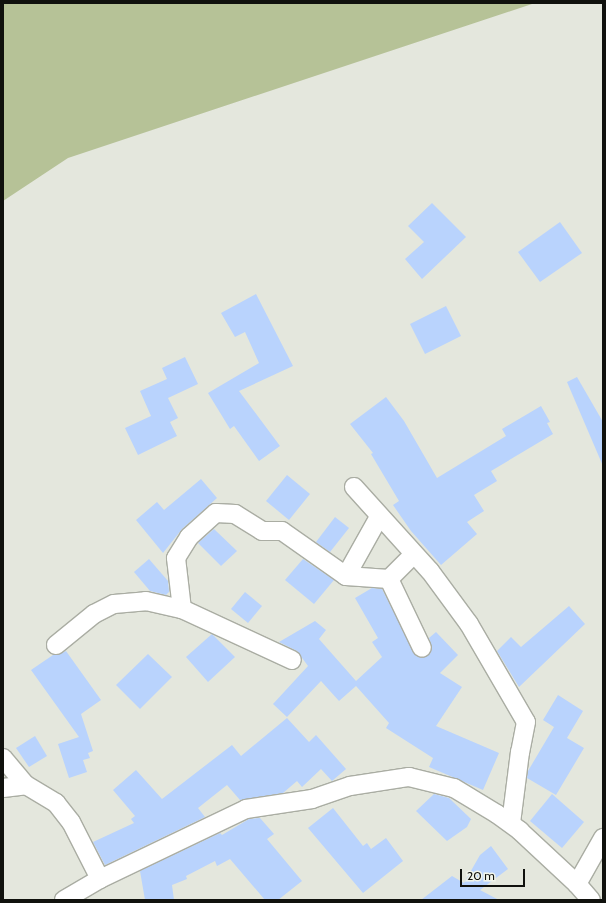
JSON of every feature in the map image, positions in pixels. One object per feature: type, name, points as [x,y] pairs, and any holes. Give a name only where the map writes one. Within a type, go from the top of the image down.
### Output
[{"type":"street","points":[[354,487],[379,517],[430,571],[469,624],[526,722],[520,752],[510,823]]},
{"type":"street","points":[[182,609],[176,558],[189,537],[216,513],[235,514],[262,531],[282,531],[346,576],[388,579],[414,554]]},
{"type":"street","points":[[346,576],[379,517]]},
{"type":"street","points":[[388,579],[422,648]]},
{"type":"street","points":[[56,645],[94,614],[114,604],[146,601],[182,609],[292,660]]},
{"type":"street","points":[[3,758],[26,785],[56,803],[71,822],[100,879]]},
{"type":"street","points":[[64,900],[100,879],[246,809],[312,799],[350,786],[409,777],[454,788],[510,823],[578,884],[591,900]]},
{"type":"street","points":[[3,788],[26,785]]},
{"type":"street","points":[[578,884],[603,838]]},
{"type":"green space","points":[[3,3],[535,3],[68,158],[3,201]]},
{"type":"building","points":[[432,203],[466,237],[422,279],[405,259],[424,242],[408,226]]},
{"type":"building","points":[[560,222],[582,253],[540,282],[518,252]]},
{"type":"building","points":[[256,294],[293,366],[239,391],[280,446],[259,461],[234,426],[230,429],[208,393],[259,363],[245,332],[235,337],[221,313]]},
{"type":"building","points":[[446,306],[461,336],[425,354],[410,324]]},
{"type":"building","points":[[185,357],[198,384],[168,398],[178,418],[170,422],[177,436],[138,455],[125,428],[151,416],[140,391],[167,379],[162,368]]},
{"type":"building","points":[[577,377],[603,422],[603,466],[567,382]]},
{"type":"building","points":[[386,397],[404,421],[437,478],[506,436],[502,429],[541,406],[550,422],[547,423],[553,434],[491,471],[497,481],[474,495],[484,511],[467,522],[477,534],[441,565],[411,531],[393,505],[399,501],[371,454],[373,453],[350,424]]},
{"type":"building","points":[[287,475],[310,494],[289,520],[266,501]]},
{"type":"building","points":[[201,479],[217,498],[182,529],[163,553],[136,520],[157,502],[164,510]]},
{"type":"building","points":[[335,517],[349,528],[330,552],[316,542]]},
{"type":"building","points":[[214,529],[237,551],[221,566],[198,543]]},
{"type":"building","points":[[149,559],[168,581],[169,592],[166,595],[150,591],[134,572]]},
{"type":"building","points":[[303,559],[334,580],[314,604],[285,580]]},
{"type":"building","points":[[372,588],[382,589],[416,656],[422,658],[430,654],[432,648],[429,638],[436,632],[458,655],[440,673],[462,687],[436,726],[499,753],[483,790],[429,767],[433,758],[386,728],[389,723],[356,686],[339,701],[321,681],[287,717],[273,704],[308,666],[297,651],[279,642],[315,621],[326,630],[319,639],[356,681],[382,657],[372,642],[378,638],[355,598]]},
{"type":"building","points":[[245,592],[262,606],[248,623],[231,609]]},
{"type":"building","points":[[569,606],[585,624],[519,687],[497,651],[511,637],[521,647]]},
{"type":"building","points":[[212,634],[235,657],[208,682],[186,657]]},
{"type":"building","points":[[66,651],[101,700],[81,714],[93,751],[88,753],[90,758],[83,760],[87,772],[69,778],[58,744],[79,737],[31,670],[53,655],[58,655]]},
{"type":"building","points":[[148,654],[172,677],[140,709],[116,685]]},
{"type":"building","points":[[558,695],[583,711],[567,738],[584,748],[556,795],[527,778],[528,771],[554,727],[543,720]]},
{"type":"building","points":[[287,718],[309,742],[316,735],[346,769],[332,781],[321,769],[302,787],[297,781],[283,793],[240,800],[227,785],[198,808],[205,817],[105,865],[93,842],[134,823],[131,819],[135,816],[113,790],[136,770],[162,799],[232,745],[241,756]]},
{"type":"building","points":[[35,736],[47,756],[29,767],[16,748]]},
{"type":"building","points":[[434,794],[449,798],[471,819],[467,827],[447,841],[416,811]]},
{"type":"building","points":[[552,794],[584,822],[562,848],[530,821]]},
{"type":"building","points":[[333,808],[363,846],[367,843],[371,849],[386,838],[403,861],[363,893],[308,828]]},
{"type":"building","points":[[260,818],[274,834],[267,839],[302,881],[278,900],[265,900],[230,859],[217,866],[215,861],[186,876],[187,879],[172,885],[174,900],[145,900],[140,871],[220,833],[222,835],[249,819]]},
{"type":"building","points":[[491,846],[508,869],[480,890],[499,900],[421,900],[452,876],[464,883],[480,855]]}]
